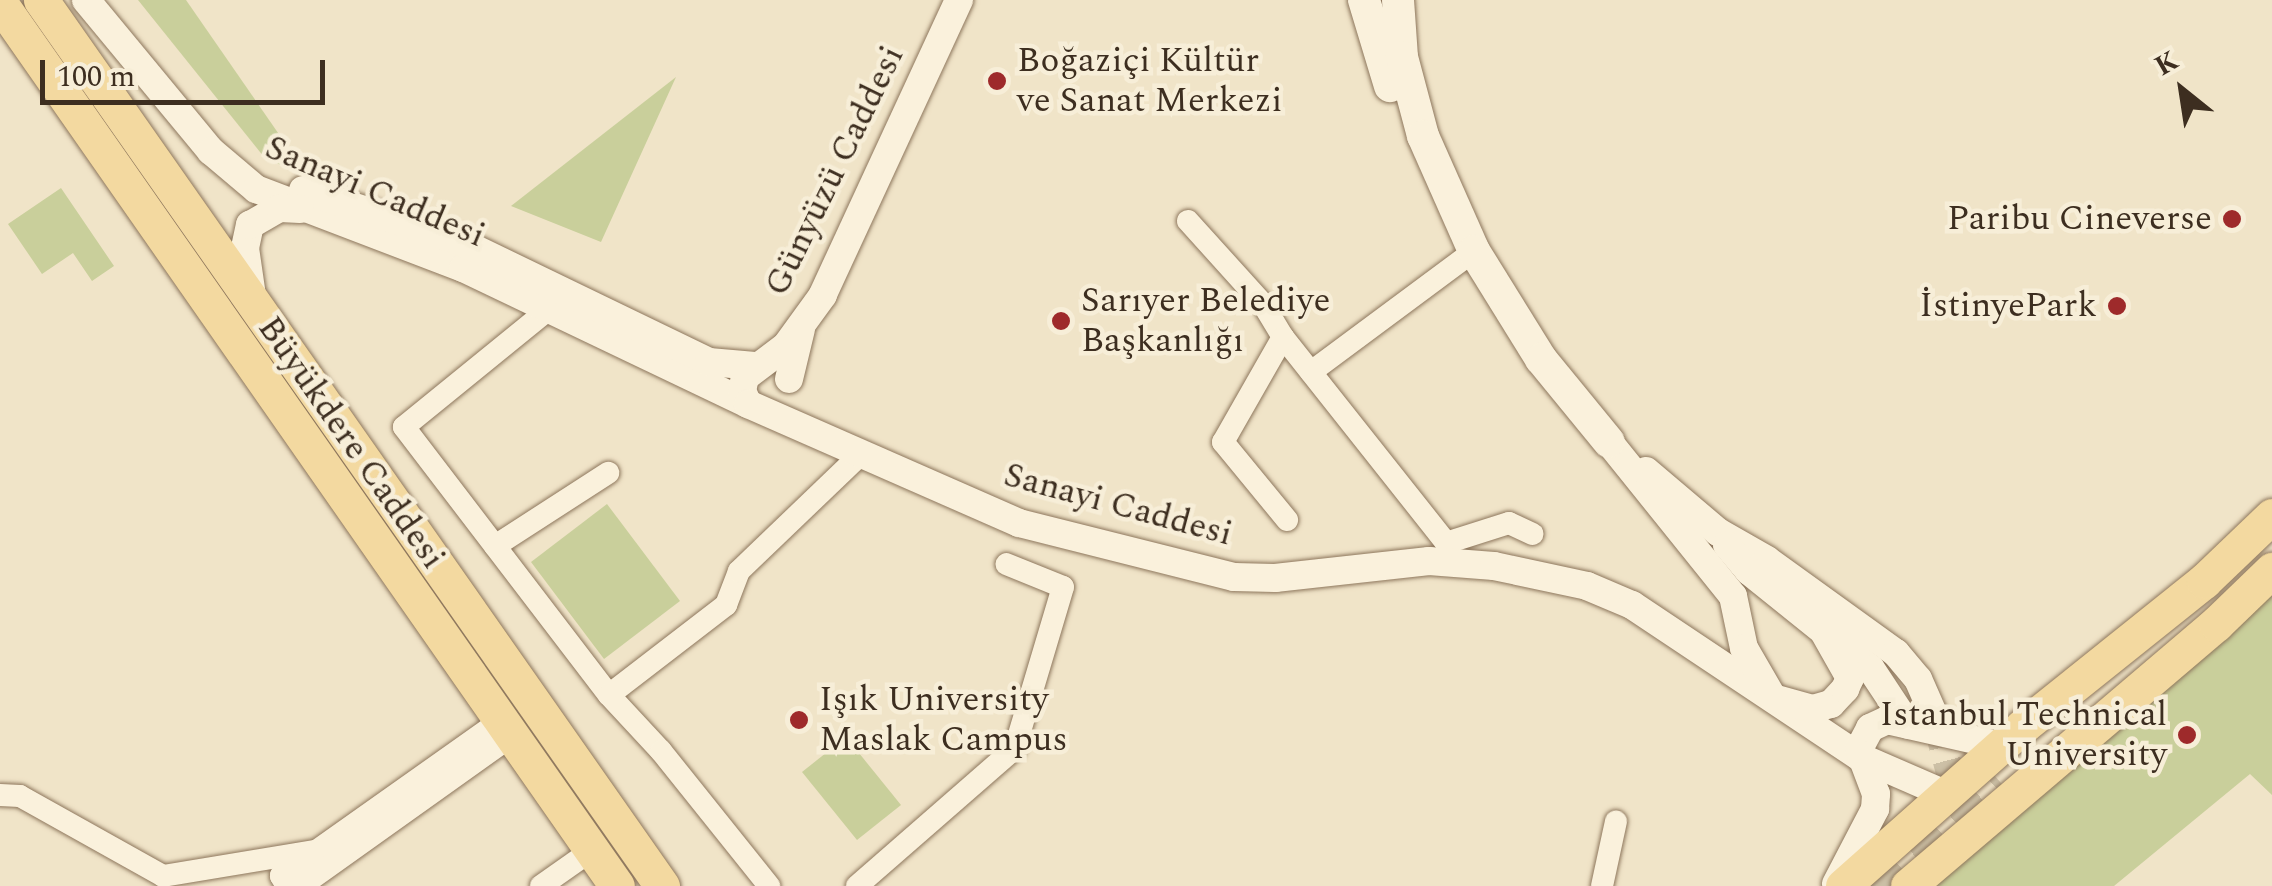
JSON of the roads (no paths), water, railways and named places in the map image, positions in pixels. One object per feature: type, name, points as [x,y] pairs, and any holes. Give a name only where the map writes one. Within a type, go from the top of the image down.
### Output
[{"type":"main road","name":"Büyükdere Caddesi","points":[[41,0],[662,886]]},
{"type":"main road","points":[[1375,1],[1380,19],[1402,57],[1423,136],[1474,251],[1541,359],[1609,442]]},
{"type":"main road","points":[[1375,1],[1424,182],[1451,231],[1474,251]]},
{"type":"main road","name":"Büyükdere Caddesi","points":[[0,4],[617,886]]},
{"type":"main road","points":[[1908,886],[2002,774],[2272,516]]},
{"type":"main road","points":[[1945,794],[2002,774],[2219,599],[2272,550]]},
{"type":"main road","points":[[1842,886],[1945,794],[2002,774],[2216,624],[2272,570]]},
{"type":"main road","points":[[1858,886],[1894,840]]},
{"type":"street","name":"Sanayi Caddesi","points":[[86,0],[226,166],[256,189],[463,268],[760,408],[1019,523],[1234,577],[1275,578],[1429,561],[1540,573],[1632,605],[1860,757],[1945,794]]},
{"type":"street","name":"Sanayi Caddesi","points":[[109,0],[223,138],[267,175],[459,241],[709,362],[759,365]]},
{"type":"street","name":"Günyüzü Caddesi","points":[[802,326],[810,294],[948,0]]},
{"type":"street","name":"Günyüzü Caddesi","points":[[802,326],[823,295],[959,0]]},
{"type":"street","points":[[253,302],[245,269],[250,225],[280,208],[307,209]]},
{"type":"street","points":[[1188,221],[1263,304],[1283,338],[1446,543],[1488,526],[1510,523],[1533,534]]},
{"type":"street","points":[[1311,372],[1474,251]]},
{"type":"street","points":[[549,309],[404,428],[609,695],[661,751],[770,886]]},
{"type":"street","points":[[802,326],[785,403],[760,408],[742,383],[802,326]]},
{"type":"street","points":[[1283,338],[1223,442],[1286,520]]},
{"type":"street","points":[[759,365],[778,367],[788,379]]},
{"type":"street","points":[[1609,442],[1718,532],[1767,560],[1896,653],[1918,680],[1936,720]]},
{"type":"street","points":[[1609,442],[1733,596],[1744,648],[1773,698],[1814,709],[1831,704],[1846,689],[1850,678],[1825,634]]},
{"type":"street","points":[[609,695],[726,605],[739,571],[862,453]]},
{"type":"street","points":[[495,546],[608,473]]},
{"type":"street","points":[[1718,532],[1749,571],[1884,683],[1908,726]]},
{"type":"street","points":[[857,886],[1014,748],[1063,587],[1006,564]]},
{"type":"street","points":[[1834,886],[1876,809],[1876,794],[1860,757],[1862,738],[1870,728],[1887,720],[1908,726],[2002,774]]},
{"type":"street","points":[[506,728],[285,886],[281,876],[314,851],[506,728]]},
{"type":"street","points":[[0,795],[20,796],[163,876],[314,851]]},
{"type":"street","points":[[1602,886],[1616,820]]},
{"type":"street","points":[[541,886],[592,850]]},
{"type":"tunnel","points":[[1936,720],[1955,792],[1951,816]]},
{"type":"tunnel","points":[[1871,886],[1996,777]]},
{"type":"place","name":"Boğaziçi Kültür ve Sanat Merkezi","points":[[997,81]]},
{"type":"place","name":"Paribu Cineverse","points":[[2232,219]]},
{"type":"place","name":"İstinyePark","points":[[2117,306]]},
{"type":"place","name":"Sarıyer Belediye Başkanlığı","points":[[1061,321]]},
{"type":"place","name":"Işık University Maslak Campus","points":[[799,720]]},
{"type":"place","name":"Istanbul Technical University","points":[[2187,735]]}]
